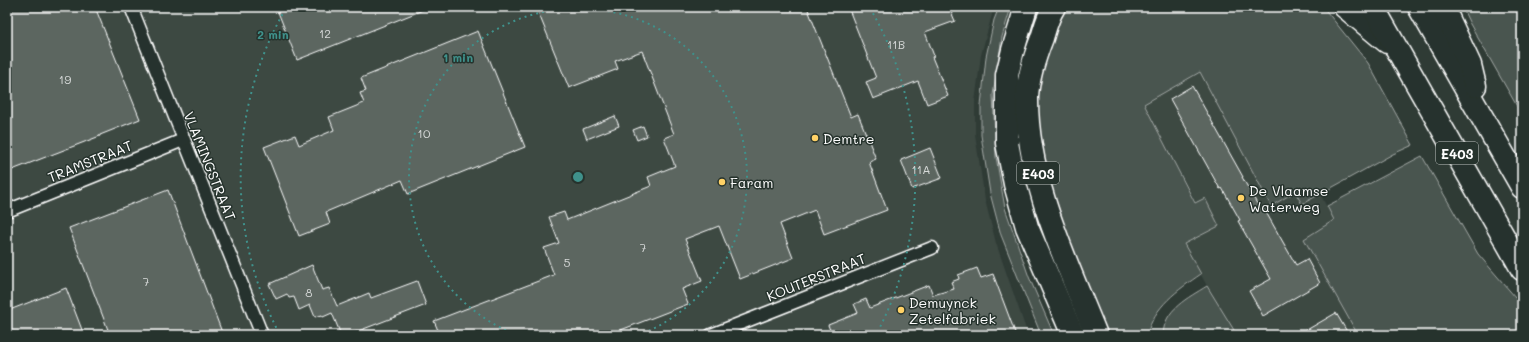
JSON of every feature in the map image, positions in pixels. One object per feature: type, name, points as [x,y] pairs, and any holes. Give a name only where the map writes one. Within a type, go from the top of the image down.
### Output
[{"type":"highway","name":"E403","points":[[1026,7],[1007,75],[1007,143],[1015,184],[1027,227],[1073,335]]},
{"type":"highway","name":"E403","points":[[1054,7],[1034,59],[1027,95],[1029,131],[1042,194],[1064,256],[1096,335]]},
{"type":"highway","name":"E403","points":[[1345,7],[1399,52]]},
{"type":"highway","name":"E403","points":[[1373,7],[1522,268]]},
{"type":"highway","name":"E403","points":[[1419,7],[1522,187]]},
{"type":"highway","name":"E403","points":[[1443,7],[1470,65],[1481,114]]},
{"type":"street","name":"VLAMINGSTRAAT","points":[[131,7],[262,335]]},
{"type":"street","name":"TRAMSTRAAT","points":[[7,211],[183,140]]},
{"type":"street","name":"KOUTERSTRAAT","points":[[711,335],[932,248]]},
{"type":"shaded area","points":[[7,7],[994,7],[981,55],[975,103],[975,134],[985,200],[996,243],[1028,335],[7,335]]},
{"type":"shaded area","points":[[999,7],[1011,7],[1002,37],[993,95],[996,157],[1005,208],[1029,277],[1054,335],[1041,335],[1001,235],[990,193],[981,135],[981,106],[986,57],[994,20]]},
{"type":"shaded area","points":[[1067,7],[1323,7],[1368,63],[1413,145],[1393,154],[1302,204],[1295,192],[1271,206],[1200,72],[1144,104],[1195,203],[1205,198],[1219,226],[1184,244],[1201,274],[1184,286],[1161,307],[1150,325],[1147,335],[1107,335],[1053,203],[1038,144],[1036,105],[1044,53],[1060,16]]},
{"type":"shaded area","points":[[1462,7],[1522,7],[1522,115],[1470,24]]},
{"type":"shaded area","points":[[1200,72],[1271,206],[1296,192],[1303,204],[1320,194],[1334,220],[1304,239],[1358,335],[1237,335],[1207,286],[1184,244],[1219,225],[1196,203],[1144,104]]},
{"type":"shaded area","points":[[1422,156],[1478,254],[1522,305],[1522,335],[1358,335],[1304,239],[1334,220],[1327,206]]},
{"type":"shaded area","points":[[1207,286],[1237,335],[1163,335],[1164,326],[1172,311],[1185,300]]},
{"type":"building","points":[[7,7],[95,7],[140,119],[7,172]]},
{"type":"building","points":[[276,7],[428,7],[428,8],[297,60]]},
{"type":"building","points":[[536,7],[807,7],[851,117],[858,114],[876,159],[869,162],[887,210],[824,234],[815,210],[780,224],[793,258],[740,279],[719,226],[685,239],[702,281],[682,289],[688,304],[608,335],[440,335],[434,321],[554,275],[544,248],[559,243],[549,217],[564,212],[567,220],[651,186],[648,177],[675,166],[664,138],[674,134],[642,51],[615,61],[618,69],[569,88]]},
{"type":"building","points":[[848,7],[949,7],[955,21],[925,32],[934,56],[932,57],[948,96],[927,104],[918,81],[873,99],[866,82],[876,78]]},
{"type":"building","points":[[478,31],[525,147],[408,194],[402,180],[326,212],[330,224],[299,236],[264,147],[295,135],[299,145],[334,130],[329,117],[364,103],[360,93],[366,91],[361,78]]},
{"type":"building","name":"De Vlaamse Waterweg","points":[[1192,86],[1260,209],[1263,207],[1296,265],[1307,259],[1320,283],[1263,316],[1249,291],[1271,279],[1238,221],[1240,220],[1222,188],[1220,189],[1170,99]]},
{"type":"building","points":[[615,116],[619,126],[587,139],[583,129]]},
{"type":"building","points":[[643,126],[647,136],[637,140],[633,130]]},
{"type":"building","points":[[930,148],[942,178],[912,189],[901,160]]},
{"type":"building","points":[[168,190],[223,335],[110,335],[69,228]]},
{"type":"building","points":[[312,265],[322,290],[329,288],[337,306],[369,293],[371,298],[417,281],[426,305],[348,335],[341,335],[332,313],[323,317],[322,315],[315,317],[310,305],[299,310],[294,297],[289,298],[287,294],[276,299],[269,284]]},
{"type":"building","points":[[977,268],[981,278],[993,274],[1016,335],[832,335],[828,325],[858,313],[854,304],[866,299],[870,308],[929,285],[933,295],[954,289],[951,282],[959,279],[958,275]]},
{"type":"building","points":[[66,288],[84,335],[7,335],[7,311]]},
{"type":"building","points":[[1336,313],[1349,335],[1298,335]]},
{"type":"place","name":"Demtre","points":[[815,138]]},
{"type":"place","name":"Faram","points":[[722,182]]},
{"type":"place","name":"De Vlaamse Waterweg","points":[[1241,198]]},
{"type":"place","name":"Demuynck Zetelfabriek","points":[[901,310]]}]
